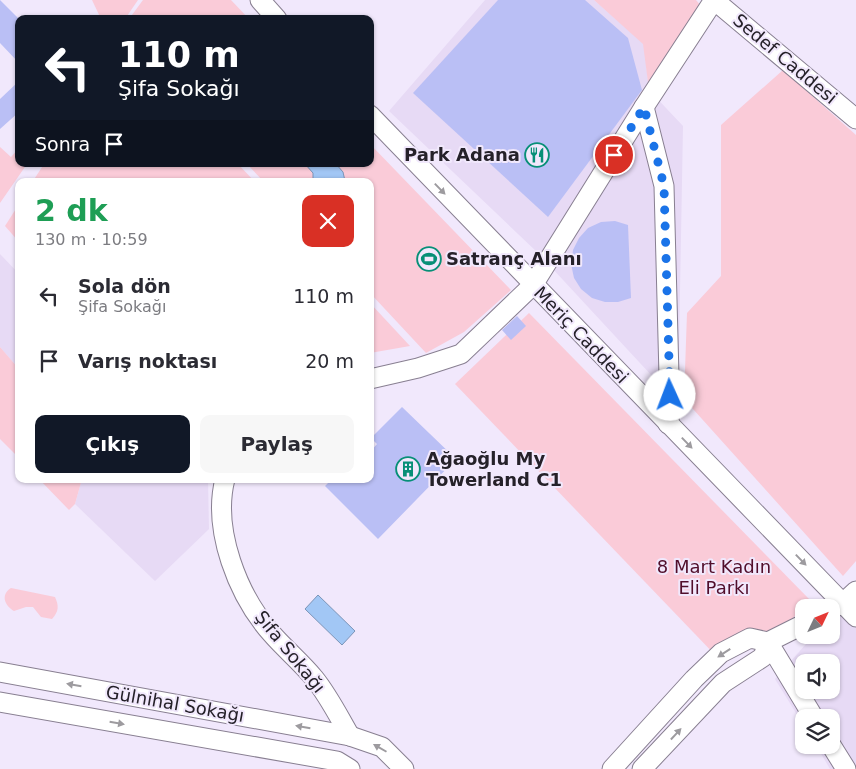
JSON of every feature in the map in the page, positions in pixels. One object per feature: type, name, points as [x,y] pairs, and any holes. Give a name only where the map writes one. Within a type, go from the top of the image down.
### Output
[{"type":"street","points":[[260,0],[273,15]]},
{"type":"street","points":[[374,378],[418,368],[461,354],[533,285],[644,107],[714,0]]},
{"type":"street","name":"Sedef Caddesi","points":[[714,0],[856,119]]},
{"type":"street","points":[[644,107],[664,186],[670,414],[668,424]]},
{"type":"street","name":"Meriç Caddesi","points":[[374,120],[668,424],[843,601],[856,617]]},
{"type":"street","name":"Şifa Sokağı","points":[[224,483],[221,499],[225,541],[240,588],[270,633],[315,678],[350,736]]},
{"type":"street","points":[[612,769],[694,679],[721,653],[750,638],[768,642],[795,628]]},
{"type":"street","points":[[768,642],[809,709]]},
{"type":"street","points":[[642,769],[723,683],[763,657],[768,642]]},
{"type":"street","name":"Gülnihal Sokağı","points":[[0,672],[350,736],[382,747],[404,769]]},
{"type":"street","name":"Gülnihal Sokağı","points":[[0,702],[344,765],[350,736]]},
{"type":"street","points":[[837,754],[846,769]]},
{"type":"shaded area","points":[[485,0],[594,0],[644,44],[649,90],[683,126],[678,404],[538,253],[389,111]]},
{"type":"shaded area","points":[[0,254],[15,270],[15,364],[0,347]]},
{"type":"shaded area","points":[[81,483],[208,483],[209,529],[155,581],[75,504]]},
{"type":"shaded area","points":[[843,603],[856,617],[856,769],[830,769],[821,754],[840,754],[840,709],[795,709],[795,711],[775,679],[795,656],[795,699],[840,699],[840,654],[797,654],[806,644],[840,644],[840,606]]},
{"type":"green space","points":[[92,0],[138,0],[128,15],[99,15]]},
{"type":"green space","points":[[143,0],[231,0],[245,15],[132,15]]},
{"type":"green space","points":[[594,0],[696,0],[701,6],[649,90],[643,44]]},
{"type":"green space","points":[[783,70],[856,135],[856,561],[843,576],[684,399],[687,313],[721,276],[721,125]]},
{"type":"green space","points":[[0,147],[11,157],[15,152],[15,167],[25,167],[17,178],[15,178],[15,181],[0,203]]},
{"type":"green space","points":[[374,148],[511,290],[464,332],[426,353],[374,297],[374,178],[260,178],[250,167],[374,167]]},
{"type":"green space","points":[[42,167],[241,167],[251,178],[35,178]]},
{"type":"green space","points":[[15,210],[15,237],[5,226]]},
{"type":"green space","points":[[374,307],[410,346],[374,352]]},
{"type":"green space","name":"8 Mart Kadın Eli Parkı","points":[[529,313],[809,599],[795,599],[795,616],[783,627],[718,658],[455,384]]},
{"type":"green space","points":[[0,347],[15,364],[15,454],[0,439]]},
{"type":"green space","points":[[43,483],[81,483],[75,504],[69,510]]},
{"type":"green space","points":[[11,588],[55,597],[58,606],[56,613],[52,619],[41,617],[33,607],[14,611],[5,600],[6,594]]},
{"type":"water","points":[[308,167],[339,167],[343,172],[344,178],[313,178],[313,173]]},
{"type":"water","points":[[318,595],[355,631],[342,645],[305,609]]},
{"type":"building","points":[[0,0],[15,15],[15,59],[0,43]]},
{"type":"building","name":"Park Adana","points":[[498,0],[585,0],[628,38],[642,90],[548,217],[413,93]]},
{"type":"building","points":[[15,85],[15,116],[0,129],[0,99]]},
{"type":"building","points":[[615,221],[628,225],[631,298],[618,302],[605,302],[592,298],[581,289],[574,278],[571,264],[573,250],[579,238],[588,228],[601,222]]},
{"type":"building","points":[[517,316],[526,326],[511,340],[502,330]]},
{"type":"building","name":"Ağaoğlu My Towerland C1","points":[[402,407],[456,459],[378,539],[325,486],[328,483],[374,483],[374,447],[377,444],[374,441],[374,435]]},
{"type":"place","name":"Park Adana","points":[[537,155]]},
{"type":"place","name":"Satranç Alanı","points":[[429,259]]},
{"type":"place","name":"Ağaoğlu My Towerland C1","points":[[408,469]]},
{"type":"route","points":[[614,155],[644,107],[664,186],[670,395]]}]
